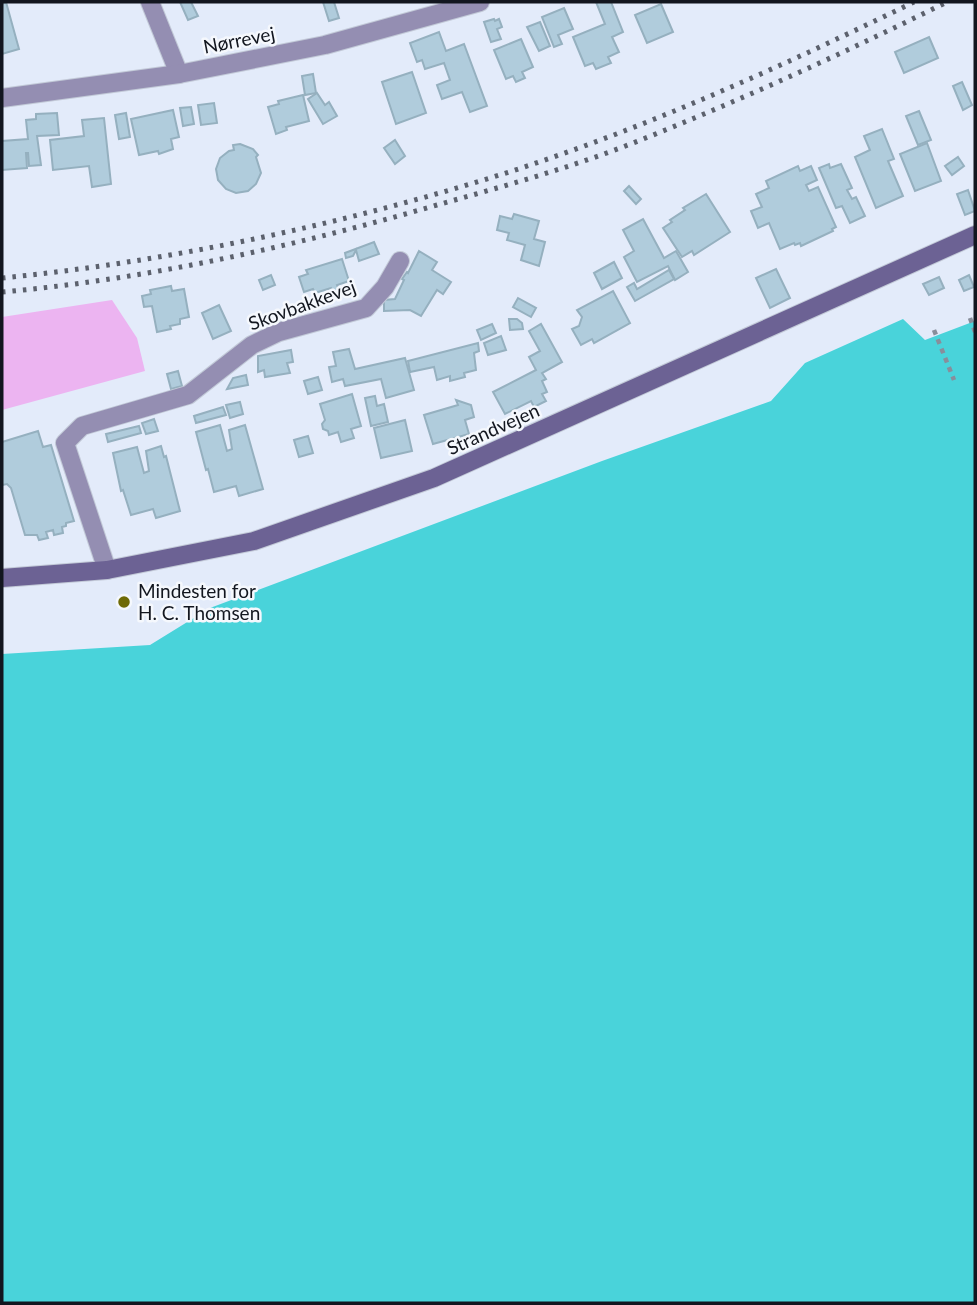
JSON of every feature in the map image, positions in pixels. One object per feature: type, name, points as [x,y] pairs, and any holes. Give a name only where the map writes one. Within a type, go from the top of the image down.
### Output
[{"type":"main road","name":"Strandvejen","points":[[2,578],[107,570],[254,541],[434,478],[975,235]]},
{"type":"street","points":[[149,2],[179,74]]},
{"type":"street","name":"Nørrevej","points":[[2,98],[179,74],[325,45],[480,2]]},
{"type":"street","name":"Skovbakkevej","points":[[107,570],[65,443],[82,426],[188,395],[252,345],[279,332],[366,308],[385,287],[400,261]]},
{"type":"path","points":[[970,318],[975,332]]},
{"type":"path","points":[[934,330],[954,380]]},
{"type":"shaded area","points":[[112,300],[137,338],[145,371],[2,410],[2,317]]},
{"type":"water","points":[[903,319],[925,340],[975,321],[975,1303],[2,1303],[2,654],[150,645],[210,608],[602,461],[771,401],[805,363]]},
{"type":"building","points":[[6,2],[19,49],[2,54],[2,4]]},
{"type":"building","points":[[180,2],[191,2],[198,16],[188,20]]},
{"type":"building","points":[[323,2],[334,2],[339,18],[329,21]]},
{"type":"building","points":[[596,2],[611,2],[623,32],[612,37],[619,52],[608,57],[611,63],[596,69],[593,63],[585,66],[573,37],[605,24]]},
{"type":"building","points":[[661,4],[673,32],[647,43],[635,15]]},
{"type":"building","points":[[564,8],[573,29],[558,35],[562,44],[554,47],[542,17]]},
{"type":"building","points":[[499,19],[502,27],[497,29],[501,39],[491,42],[484,22]]},
{"type":"building","points":[[540,22],[550,46],[539,51],[527,27]]},
{"type":"building","points":[[439,32],[446,51],[464,44],[487,106],[470,112],[462,92],[442,99],[437,85],[450,80],[444,63],[425,69],[422,60],[417,62],[410,43]]},
{"type":"building","points":[[929,37],[938,58],[904,73],[895,52]]},
{"type":"building","points":[[521,39],[533,67],[522,72],[525,78],[516,82],[513,76],[506,79],[494,50]]},
{"type":"building","points":[[412,72],[426,113],[396,124],[382,82]]},
{"type":"building","points":[[313,74],[316,93],[305,95],[302,76]]},
{"type":"building","points":[[962,82],[972,105],[963,110],[953,86]]},
{"type":"building","points":[[317,93],[325,105],[329,102],[337,116],[323,124],[308,99]]},
{"type":"building","points":[[303,95],[309,121],[286,127],[287,130],[276,134],[268,107],[279,104],[278,101]]},
{"type":"building","points":[[214,103],[217,123],[201,125],[198,105]]},
{"type":"building","points":[[191,107],[194,124],[183,126],[180,108]]},
{"type":"building","points":[[173,110],[179,137],[171,139],[173,149],[159,154],[158,151],[139,155],[131,119]]},
{"type":"building","points":[[919,111],[931,140],[918,145],[906,116]]},
{"type":"building","points":[[57,113],[59,135],[37,136],[41,165],[29,166],[26,153],[27,168],[2,170],[2,141],[28,139],[26,120],[36,119],[36,114]]},
{"type":"building","points":[[126,113],[130,137],[119,139],[115,115]]},
{"type":"building","points":[[104,118],[111,184],[92,187],[89,166],[53,170],[50,140],[84,136],[82,120]]},
{"type":"building","points":[[882,129],[894,159],[888,161],[903,196],[876,208],[855,157],[870,150],[864,136]]},
{"type":"building","points":[[395,140],[405,156],[395,164],[384,148]]},
{"type":"building","points":[[927,143],[941,181],[915,191],[900,154]]},
{"type":"building","points":[[240,144],[253,149],[258,155],[256,157],[261,173],[256,184],[248,191],[236,193],[226,189],[218,180],[216,169],[220,158],[234,150],[233,145]]},
{"type":"building","points":[[958,157],[964,166],[952,175],[945,166]]},
{"type":"building","points":[[829,164],[830,168],[841,164],[852,188],[847,190],[852,199],[856,197],[865,216],[850,223],[842,206],[836,208],[819,168]]},
{"type":"building","points":[[798,166],[800,171],[811,166],[817,180],[806,185],[809,191],[818,187],[836,227],[801,246],[800,243],[794,243],[780,249],[769,223],[758,228],[751,211],[762,207],[756,194],[769,188],[766,181]]},
{"type":"building","points":[[629,186],[641,199],[636,204],[624,191]]},
{"type":"building","points":[[968,190],[975,211],[965,215],[957,194]]},
{"type":"building","points":[[706,194],[730,232],[694,255],[692,251],[682,257],[663,228],[685,210],[683,208]]},
{"type":"building","points":[[514,214],[539,221],[534,239],[545,242],[539,266],[521,260],[525,245],[507,240],[509,233],[497,230],[500,216],[512,219]]},
{"type":"building","points":[[643,219],[664,258],[676,251],[688,272],[675,280],[668,266],[637,282],[624,257],[634,251],[623,230]]},
{"type":"building","points":[[374,242],[379,254],[359,261],[356,250],[353,256],[346,258],[345,253]]},
{"type":"building","points":[[419,251],[437,262],[432,270],[451,282],[443,294],[437,290],[421,316],[410,310],[384,311],[384,300],[395,299],[404,280],[402,279]]},
{"type":"building","points":[[342,259],[349,281],[337,285],[340,292],[333,294],[331,288],[315,293],[313,289],[304,292],[299,277],[308,274],[306,270]]},
{"type":"building","points":[[614,262],[622,278],[602,289],[594,273]]},
{"type":"building","points":[[776,269],[790,298],[770,308],[756,278]]},
{"type":"building","points":[[669,270],[674,279],[635,301],[627,287],[634,283],[637,289]]},
{"type":"building","points":[[271,275],[275,285],[263,290],[259,280]]},
{"type":"building","points":[[969,275],[974,287],[964,291],[959,280]]},
{"type":"building","points":[[939,277],[944,288],[929,295],[923,284]]},
{"type":"building","points":[[171,286],[172,291],[184,289],[189,317],[180,319],[180,324],[170,326],[171,329],[157,332],[152,306],[144,307],[142,296],[151,294],[150,290]]},
{"type":"building","points":[[613,291],[630,323],[594,343],[592,339],[581,345],[572,329],[579,326],[582,317],[577,310]]},
{"type":"building","points":[[518,298],[536,308],[531,317],[513,307]]},
{"type":"building","points":[[219,305],[231,331],[213,339],[202,313]]},
{"type":"building","points":[[509,319],[517,319],[522,323],[523,329],[510,330]]},
{"type":"building","points":[[492,324],[496,333],[481,340],[477,330]]},
{"type":"building","points":[[541,324],[562,362],[542,373],[546,379],[542,381],[547,392],[542,394],[546,401],[534,407],[531,401],[505,414],[493,392],[536,370],[529,357],[540,351],[529,331]]},
{"type":"building","points":[[501,336],[506,350],[488,355],[484,343]]},
{"type":"building","points":[[478,343],[479,351],[474,353],[476,370],[464,373],[465,377],[450,381],[450,376],[437,380],[434,367],[410,372],[408,361]]},
{"type":"building","points":[[349,349],[355,369],[405,358],[414,390],[386,398],[381,379],[345,386],[343,379],[332,382],[329,367],[336,366],[333,352]]},
{"type":"building","points":[[291,350],[293,362],[287,363],[290,373],[265,377],[264,370],[258,372],[258,356]]},
{"type":"building","points":[[178,371],[182,386],[171,389],[167,374]]},
{"type":"building","points":[[246,375],[248,385],[227,389],[233,378]]},
{"type":"building","points":[[318,377],[322,390],[308,394],[304,381]]},
{"type":"building","points":[[352,394],[361,426],[351,429],[354,438],[341,442],[338,432],[329,435],[328,431],[323,429],[325,420],[320,404]]},
{"type":"building","points":[[375,396],[377,406],[384,404],[388,422],[371,426],[365,398]]},
{"type":"building","points":[[456,400],[471,405],[474,417],[465,420],[469,434],[433,444],[424,415],[458,405]]},
{"type":"building","points":[[240,402],[243,414],[230,418],[226,405]]},
{"type":"building","points":[[223,407],[226,415],[196,423],[194,416]]},
{"type":"building","points":[[154,419],[158,431],[146,434],[142,423]]},
{"type":"building","points":[[405,420],[412,451],[381,458],[374,428]]},
{"type":"building","points":[[220,425],[227,451],[232,449],[229,430],[245,425],[263,489],[239,496],[236,486],[214,492],[196,432]]},
{"type":"building","points":[[139,426],[141,433],[108,442],[106,434]]},
{"type":"building","points":[[38,431],[43,447],[51,445],[74,521],[62,527],[63,533],[54,535],[53,530],[46,532],[48,538],[39,540],[37,535],[25,535],[11,488],[7,484],[2,485],[2,442]]},
{"type":"building","points":[[308,436],[313,453],[299,457],[294,440]]},
{"type":"building","points":[[161,446],[180,511],[156,518],[153,509],[131,515],[123,490],[121,491],[113,453],[137,447],[144,473],[149,471],[146,451]]},
{"type":"railway","points":[[2,278],[194,251],[322,224],[447,191],[561,154],[664,115],[765,72],[914,2]]},
{"type":"railway","points":[[2,292],[112,279],[221,259],[384,220],[533,177],[605,154],[709,112],[829,59],[947,2]]},
{"type":"place","name":"Mindesten for H. C. Thomsen","points":[[124,602]]}]
